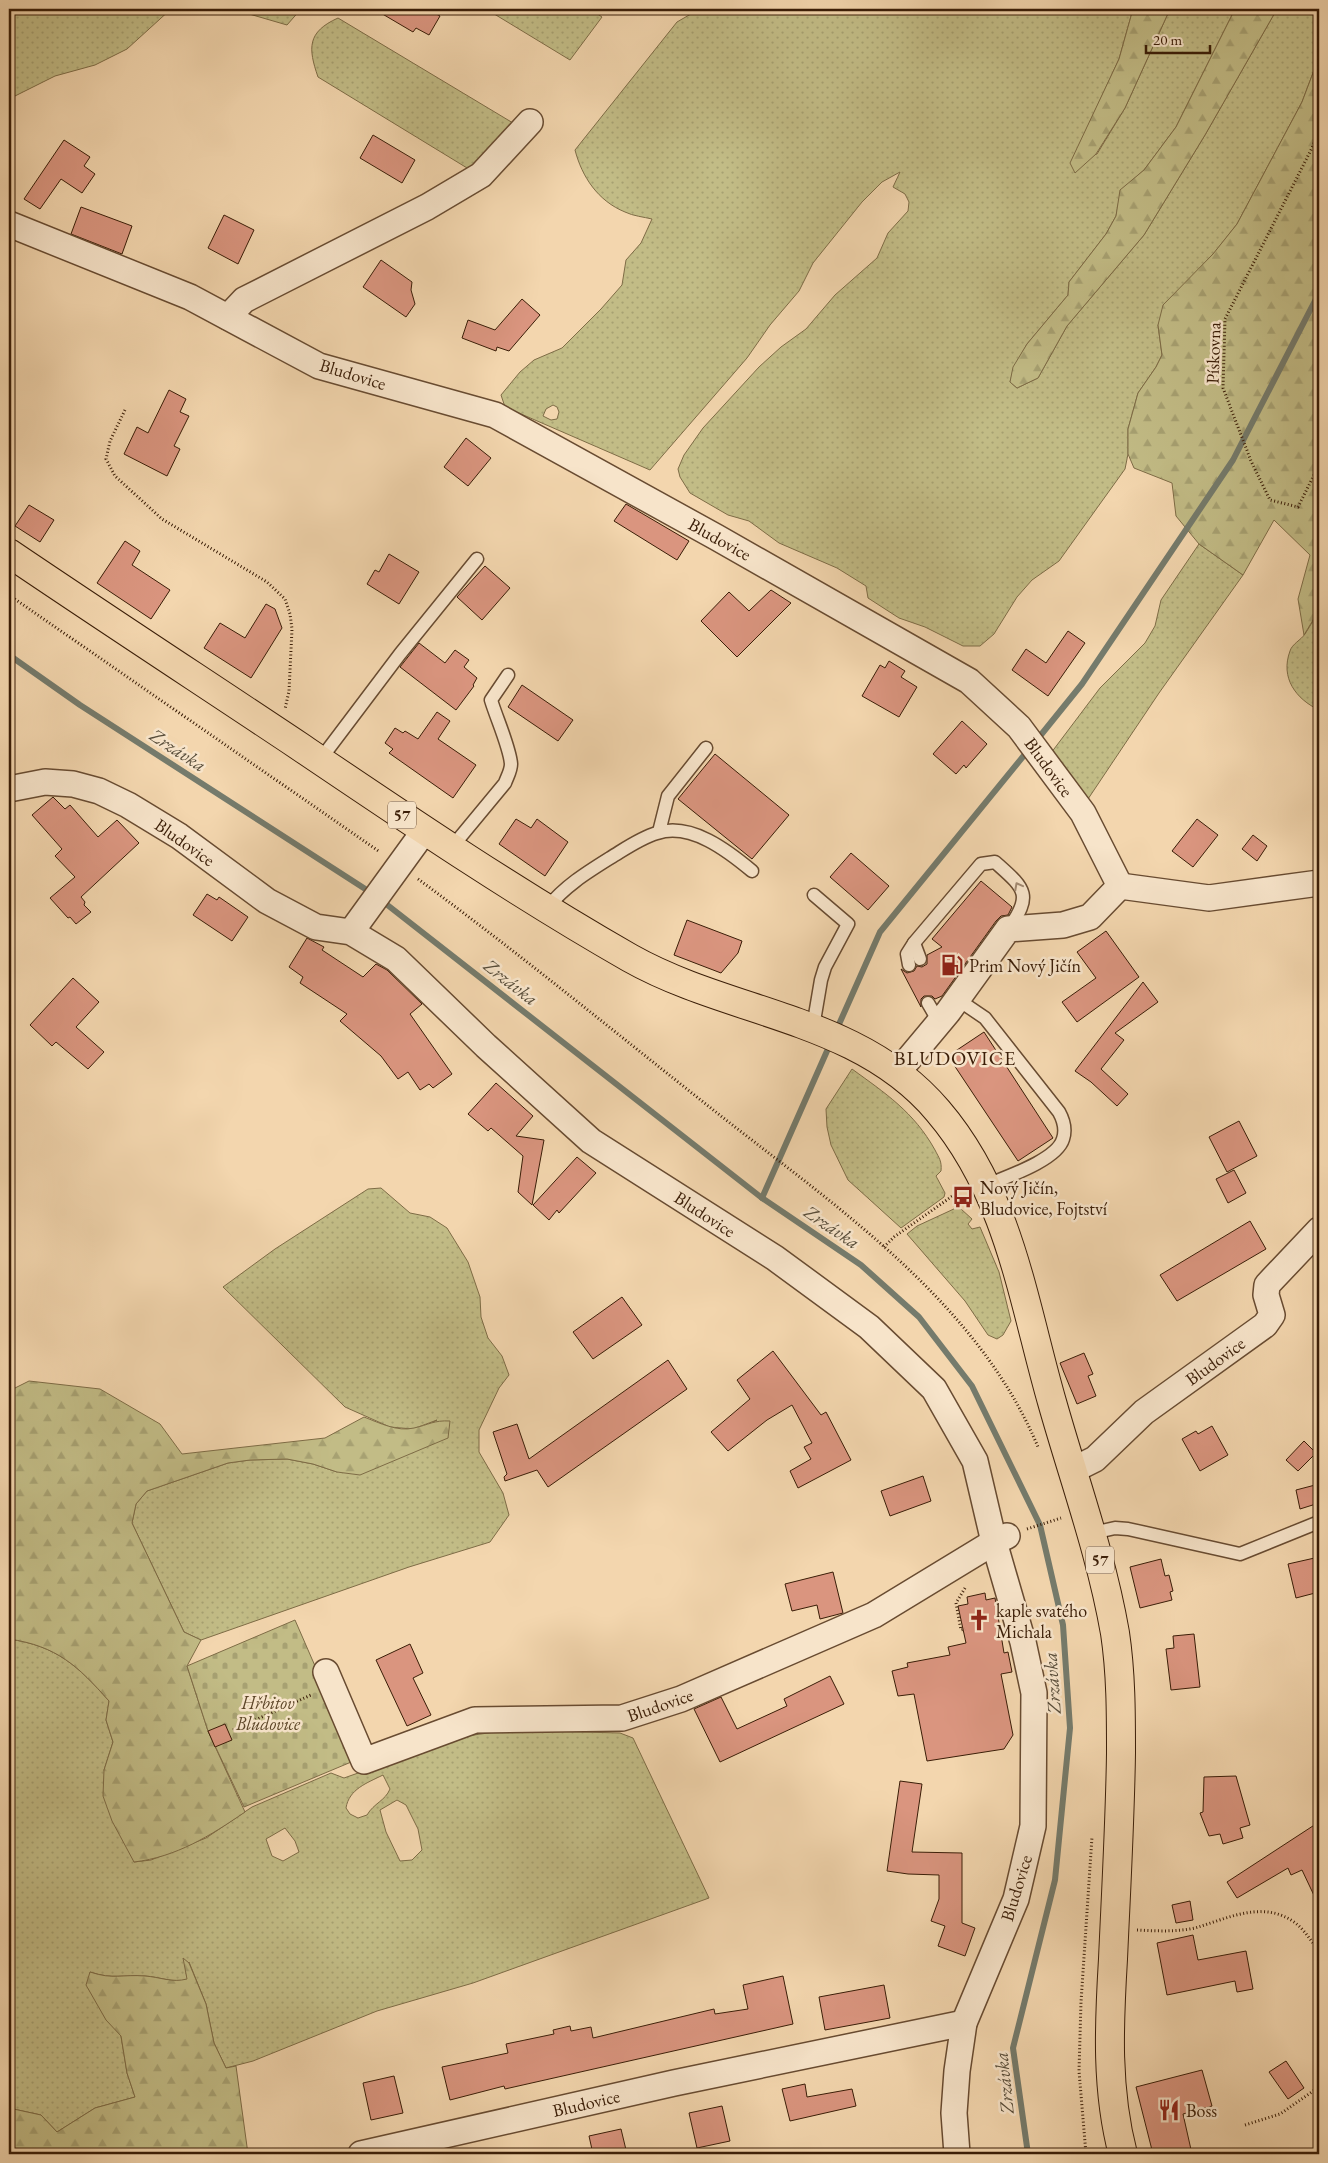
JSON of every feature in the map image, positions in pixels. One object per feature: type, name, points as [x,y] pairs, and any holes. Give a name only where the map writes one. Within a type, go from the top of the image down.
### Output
[{"type":"main road","name":"57","points":[[9,553],[424,830],[547,908],[610,946],[669,978],[728,1000],[816,1028],[868,1052],[897,1073],[930,1101],[950,1125],[986,1185],[998,1212],[1017,1268],[1051,1401],[1093,1534],[1109,1604],[1119,1666],[1120,1784],[1110,2027],[1110,2079],[1116,2128],[1123,2154]]},
{"type":"street","points":[[228,317],[244,300],[427,207],[481,175],[530,122]]},
{"type":"street","name":"Bludovice","points":[[9,224],[190,297],[319,366],[495,415],[716,537],[969,681],[1019,727],[1083,812],[1120,886]]},
{"type":"street","name":"Bludovice","points":[[9,789],[45,782],[73,784],[99,791],[128,804],[179,836],[267,901],[316,927],[355,925],[396,959],[486,1046],[591,1141],[775,1258],[869,1327],[934,1389],[975,1461],[1002,1539],[1034,1693],[1034,1826],[1016,1899],[964,2023],[957,2071],[954,2113],[957,2154]]},
{"type":"street","points":[[355,925],[424,830]]},
{"type":"street","points":[[897,1073],[942,1006],[1008,929],[1063,925],[1090,917],[1120,886],[1208,898],[1319,883]]},
{"type":"street","name":"Bludovice","points":[[1073,1470],[1095,1459],[1144,1412],[1265,1325],[1272,1315],[1266,1294],[1270,1282],[1319,1230]]},
{"type":"street","name":"Bludovice","points":[[329,1679],[364,1761],[475,1720],[622,1718],[681,1699],[874,1615],[1002,1539]]},
{"type":"street","name":"Bludovice","points":[[377,2153],[674,2083],[964,2023]]},
{"type":"lane","points":[[320,760],[400,654],[477,559]]},
{"type":"lane","points":[[452,847],[504,783],[509,772],[511,764],[491,700],[508,675]]},
{"type":"lane","points":[[659,832],[668,796],[706,748]]},
{"type":"lane","points":[[547,908],[568,885],[583,874],[645,837],[659,832],[675,831],[691,834],[715,844],[752,871]]},
{"type":"lane","points":[[914,962],[914,943],[981,864],[995,862],[1019,883],[1024,899],[1020,913],[1008,929]]},
{"type":"lane","points":[[814,895],[848,924],[825,967],[821,980],[816,1028]]},
{"type":"lane","points":[[942,1006],[985,1018],[1060,1112],[1064,1126],[1063,1140],[1056,1150],[1032,1165],[986,1185]]},
{"type":"lane","points":[[1093,1534],[1115,1528],[1128,1529],[1240,1554],[1319,1522]]},
{"type":"path","name":"Pískovna","points":[[1319,130],[1312,148],[1225,319],[1223,388],[1251,462],[1270,500],[1298,507],[1319,465]]},
{"type":"path","points":[[125,410],[110,441],[106,459],[115,476],[162,519],[267,582],[285,599],[292,629],[289,690],[284,711],[273,729]]},
{"type":"path","points":[[9,595],[395,870],[617,1033],[884,1246],[934,1294],[967,1331],[997,1371],[1016,1401],[1040,1452]]},
{"type":"path","points":[[884,1246],[958,1191],[986,1185]]},
{"type":"path","points":[[1002,1539],[1058,1519]]},
{"type":"path","points":[[965,1629],[961,1630],[956,1603],[975,1571],[969,1557]]},
{"type":"path","points":[[233,1730],[329,1679]]},
{"type":"path","points":[[1086,2154],[1079,2071],[1080,2002],[1093,1829]]},
{"type":"path","points":[[1114,1929],[1173,1931],[1194,1928],[1237,1914],[1266,1912],[1280,1914],[1302,1928],[1319,1951]]},
{"type":"path","points":[[1245,2126],[1280,2114],[1319,2087]]},
{"type":"green space","points":[[9,9],[171,9],[127,49],[95,65],[55,76],[9,99]]},
{"type":"green space","points":[[232,9],[301,9],[287,25]]},
{"type":"green space","points":[[486,9],[590,9],[602,17],[570,60]]},
{"type":"green space","points":[[724,9],[1133,9],[1119,59],[1071,163],[1097,154],[1125,108],[1170,9],[1235,9],[1176,127],[1144,170],[1121,190],[1116,216],[1106,234],[1069,282],[1068,295],[1027,344],[1014,367],[1010,382],[1017,388],[1038,378],[1067,326],[1144,235],[1205,135],[1277,9],[1319,9],[1319,57],[1302,102],[1237,224],[1158,325],[1162,355],[1138,393],[1128,429],[1128,454],[1125,469],[1059,561],[1032,580],[1017,597],[994,634],[980,646],[963,646],[925,627],[899,618],[868,598],[866,586],[837,568],[779,543],[749,521],[728,515],[690,493],[680,477],[678,469],[684,455],[703,428],[759,367],[781,347],[806,329],[835,295],[877,258],[888,233],[908,211],[909,202],[905,194],[893,187],[900,172],[882,182],[862,202],[813,263],[799,291],[770,325],[747,358],[650,470],[505,407],[501,395],[520,372],[534,360],[562,348],[622,285],[626,260],[641,243],[652,219],[625,212],[599,195],[582,170],[575,150],[677,22],[696,11],[712,14],[722,12]],"holes":[[[553,405],[557,407],[559,412],[557,419],[551,420],[543,416],[546,409]]]},
{"type":"green space","points":[[1133,9],[1170,9],[1125,108],[1096,154],[1075,173],[1070,163],[1119,59]]},
{"type":"green space","points":[[1235,9],[1277,9],[1205,135],[1144,235],[1067,326],[1038,378],[1017,388],[1010,382],[1013,367],[1027,344],[1068,295],[1069,282],[1106,234],[1116,216],[1120,190],[1144,170],[1176,127]]},
{"type":"green space","points":[[338,18],[518,126],[472,171],[318,77],[312,49],[315,35],[328,23]]},
{"type":"green space","points":[[1319,57],[1319,610],[1304,635],[1298,599],[1310,555],[1274,520],[1243,575],[1199,544],[1176,516],[1172,483],[1134,468],[1128,454],[1128,429],[1138,393],[1162,355],[1158,325],[1163,305],[1213,254],[1237,224],[1302,102]]},
{"type":"green space","points":[[1199,544],[1243,575],[1159,693],[1086,802],[1051,753],[1100,688],[1145,643],[1155,626],[1161,600]]},
{"type":"green space","points":[[1319,610],[1319,710],[1297,694],[1289,679],[1287,661],[1291,649],[1305,634]]},
{"type":"green space","points":[[852,1069],[887,1095],[908,1114],[927,1137],[941,1162],[941,1171],[936,1176],[945,1193],[944,1197],[901,1228],[848,1180],[831,1145],[826,1109]]},
{"type":"green space","points":[[381,1188],[410,1213],[430,1217],[447,1228],[468,1262],[480,1297],[481,1317],[488,1338],[502,1356],[509,1375],[499,1388],[479,1430],[479,1452],[503,1493],[509,1515],[490,1542],[409,1567],[201,1640],[184,1632],[132,1523],[136,1504],[147,1491],[228,1463],[250,1460],[287,1459],[313,1464],[337,1472],[437,1420],[413,1429],[390,1427],[345,1407],[223,1287],[275,1249],[368,1189]]},
{"type":"green space","points":[[956,1208],[961,1209],[972,1219],[968,1224],[972,1229],[980,1227],[999,1272],[1011,1321],[1003,1335],[997,1339],[988,1335],[965,1301],[907,1234],[917,1226]]},
{"type":"green space","points":[[29,1381],[100,1389],[160,1424],[182,1454],[325,1438],[364,1417],[401,1429],[414,1428],[440,1421],[450,1421],[448,1438],[360,1475],[337,1472],[313,1464],[287,1459],[250,1460],[228,1463],[147,1491],[136,1504],[132,1523],[184,1632],[201,1640],[187,1666],[208,1731],[245,1812],[206,1837],[164,1855],[134,1862],[112,1821],[103,1796],[104,1770],[113,1742],[106,1720],[109,1701],[76,1668],[54,1652],[26,1642],[9,1639],[9,1391]]},
{"type":"green space","name":"Hřbitov Bludovice","points":[[295,1620],[356,1760],[244,1807],[208,1731],[187,1666]]},
{"type":"green space","points":[[9,1639],[26,1642],[54,1652],[76,1668],[109,1701],[106,1720],[113,1742],[104,1770],[134,1862],[151,1860],[206,1838],[252,1807],[331,1773],[344,1778],[460,1737],[509,1730],[620,1733],[633,1738],[709,1898],[473,1983],[377,2011],[253,2061],[226,2068],[214,2043],[206,2004],[189,1962],[186,1973],[188,1980],[182,1981],[145,1976],[106,1976],[90,1972],[121,2036],[127,2073],[135,2097],[95,2108],[57,2132],[41,2115],[9,2108]],"holes":[[[383,1775],[390,1789],[388,1793],[367,1815],[358,1818],[350,1814],[346,1808],[348,1801],[355,1791]],[[397,1800],[406,1805],[418,1829],[422,1850],[412,1860],[400,1861],[386,1832],[380,1810]],[[285,1828],[295,1841],[299,1852],[283,1861],[272,1856],[266,1839]]]},
{"type":"green space","points":[[183,1958],[189,1963],[206,2004],[214,2043],[226,2068],[236,2066],[248,2154],[9,2154],[9,2108],[41,2115],[57,2132],[95,2108],[135,2097],[127,2073],[121,2036],[106,2020],[86,1985],[90,1972],[105,1976],[145,1976],[182,1980],[187,1979]]},
{"type":"building","points":[[374,9],[427,9],[440,16],[429,35],[416,28],[413,32]]},
{"type":"building","points":[[373,135],[415,160],[402,183],[360,158]]},
{"type":"building","points":[[64,140],[90,157],[84,166],[95,174],[82,193],[61,179],[40,209],[24,199]]},
{"type":"building","points":[[81,207],[132,226],[122,254],[71,234]]},
{"type":"building","points":[[224,215],[254,230],[238,264],[208,248]]},
{"type":"building","points":[[381,260],[412,282],[411,290],[415,304],[406,317],[363,287]]},
{"type":"building","points":[[522,299],[540,315],[509,351],[497,347],[496,351],[462,338],[468,320],[495,330]]},
{"type":"building","points":[[169,390],[186,399],[180,412],[189,416],[174,446],[180,449],[167,476],[124,454],[137,427],[148,433]]},
{"type":"building","points":[[466,438],[491,458],[468,486],[444,467]]},
{"type":"building","points":[[626,504],[689,541],[677,560],[614,521]]},
{"type":"building","points":[[29,505],[54,520],[40,542],[15,526]]},
{"type":"building","points":[[125,541],[140,551],[132,565],[170,590],[151,619],[97,583]]},
{"type":"building","points":[[389,554],[419,572],[399,604],[367,584],[375,570],[379,572]]},
{"type":"building","points":[[485,566],[510,588],[482,620],[457,597]]},
{"type":"building","points":[[771,590],[791,603],[737,657],[701,621],[729,592],[749,611]]},
{"type":"building","points":[[266,604],[275,609],[282,628],[251,678],[204,648],[220,623],[245,638]]},
{"type":"building","points":[[1068,631],[1085,643],[1048,696],[1012,670],[1026,649],[1046,663]]},
{"type":"building","points":[[419,643],[445,663],[455,650],[469,660],[464,667],[477,678],[474,686],[456,710],[400,667]]},
{"type":"building","points":[[889,661],[905,671],[901,677],[917,687],[899,717],[862,696],[880,665],[885,668]]},
{"type":"building","points":[[522,685],[573,720],[558,741],[508,707]]},
{"type":"building","points":[[437,712],[450,721],[438,739],[476,765],[453,798],[389,753],[393,749],[385,743],[395,728],[403,733],[405,731],[418,739]]},
{"type":"building","points":[[962,721],[987,744],[966,768],[964,765],[956,774],[933,754]]},
{"type":"building","points":[[715,754],[789,815],[752,859],[678,799]]},
{"type":"building","points":[[53,797],[65,809],[70,805],[98,837],[117,820],[139,843],[81,897],[85,902],[84,905],[91,912],[76,924],[50,898],[75,877],[55,856],[62,849],[32,815]]},
{"type":"building","points":[[516,819],[531,828],[537,819],[568,842],[545,876],[499,844]]},
{"type":"building","points":[[1197,819],[1218,835],[1193,867],[1172,851]]},
{"type":"building","points":[[1253,835],[1267,846],[1257,861],[1242,849]]},
{"type":"building","points":[[851,853],[889,886],[868,910],[830,877]]},
{"type":"building","points":[[981,881],[1012,907],[1008,915],[1001,916],[996,921],[942,996],[935,999],[932,996],[924,996],[921,999],[921,1007],[901,969],[907,973],[914,971],[917,966],[922,967],[927,964],[927,955],[942,947],[932,939]]},
{"type":"building","points":[[207,894],[217,900],[219,897],[248,917],[232,941],[193,915]]},
{"type":"building","points":[[687,920],[742,941],[738,953],[721,973],[674,955]]},
{"type":"building","points":[[1106,931],[1139,977],[1077,1022],[1062,1002],[1096,978],[1077,952]]},
{"type":"building","points":[[307,938],[324,947],[322,950],[363,977],[376,964],[387,970],[422,1004],[410,1014],[452,1074],[433,1088],[429,1084],[420,1090],[408,1072],[398,1079],[381,1056],[340,1021],[347,1014],[300,983],[303,977],[289,967]]},
{"type":"building","points":[[73,978],[99,1002],[76,1027],[104,1052],[88,1069],[56,1042],[52,1046],[30,1025]]},
{"type":"building","points":[[1143,982],[1158,1002],[1115,1033],[1124,1040],[1101,1069],[1128,1094],[1117,1106],[1091,1082],[1075,1071]]},
{"type":"building","points":[[984,1032],[1053,1138],[1018,1161],[948,1056]]},
{"type":"building","points":[[496,1083],[533,1116],[516,1136],[544,1140],[532,1205],[518,1192],[523,1156],[491,1128],[488,1131],[468,1114]]},
{"type":"building","points":[[1239,1121],[1257,1156],[1227,1172],[1209,1137]]},
{"type":"building","points":[[577,1157],[596,1173],[559,1213],[557,1210],[549,1220],[533,1205]]},
{"type":"building","points":[[1234,1170],[1246,1193],[1228,1203],[1216,1179]]},
{"type":"building","points":[[1250,1221],[1266,1249],[1177,1301],[1160,1275]]},
{"type":"building","points":[[622,1297],[642,1325],[593,1359],[573,1332]]},
{"type":"building","points":[[773,1351],[821,1415],[826,1412],[851,1460],[798,1488],[790,1471],[811,1459],[804,1447],[812,1443],[792,1405],[767,1420],[728,1451],[711,1432],[750,1399],[737,1380]]},
{"type":"building","points":[[1084,1353],[1093,1374],[1088,1376],[1096,1396],[1077,1404],[1060,1363]]},
{"type":"building","points":[[668,1360],[687,1389],[548,1487],[537,1470],[505,1481],[504,1477],[507,1474],[493,1432],[517,1424],[529,1459]]},
{"type":"building","points":[[1212,1426],[1228,1455],[1200,1471],[1182,1439],[1196,1431],[1198,1434]]},
{"type":"building","points":[[1304,1441],[1316,1453],[1298,1471],[1286,1460]]},
{"type":"building","points":[[923,1476],[931,1501],[890,1516],[881,1491]]},
{"type":"building","points":[[1319,1484],[1319,1503],[1300,1509],[1296,1490]]},
{"type":"building","points":[[1319,1557],[1319,1592],[1296,1598],[1288,1564]]},
{"type":"building","points":[[1161,1559],[1165,1576],[1169,1575],[1173,1591],[1170,1592],[1172,1600],[1140,1608],[1130,1567]]},
{"type":"building","points":[[833,1572],[843,1613],[820,1619],[817,1605],[792,1611],[785,1584]]},
{"type":"building","points":[[985,1593],[986,1600],[995,1598],[1004,1653],[1008,1652],[1012,1672],[1001,1674],[1013,1735],[1004,1749],[927,1761],[914,1694],[898,1696],[892,1671],[908,1667],[907,1663],[950,1655],[948,1647],[966,1643],[958,1606],[968,1604],[967,1597]]},
{"type":"building","points":[[1194,1634],[1200,1687],[1171,1690],[1166,1649],[1174,1648],[1173,1636]]},
{"type":"building","points":[[410,1644],[423,1673],[413,1678],[431,1715],[407,1726],[376,1660]]},
{"type":"building","points":[[830,1676],[844,1704],[720,1762],[694,1709],[721,1697],[737,1729],[787,1706],[784,1699]]},
{"type":"building","points":[[225,1724],[232,1740],[215,1747],[208,1731]]},
{"type":"building","points":[[1236,1776],[1250,1825],[1240,1828],[1243,1838],[1223,1844],[1220,1834],[1209,1836],[1200,1813],[1203,1812],[1204,1777]]},
{"type":"building","points":[[900,1781],[922,1784],[912,1852],[962,1853],[962,1923],[975,1928],[965,1956],[938,1946],[945,1926],[931,1921],[939,1899],[939,1875],[887,1871]]},
{"type":"building","points":[[1319,1822],[1319,1906],[1302,1870],[1291,1875],[1288,1868],[1237,1898],[1227,1882]]},
{"type":"building","points":[[1190,1901],[1193,1920],[1176,1923],[1172,1905]]},
{"type":"building","points":[[1193,1935],[1198,1960],[1246,1951],[1253,1989],[1237,1992],[1235,1981],[1167,1995],[1157,1943]]},
{"type":"building","points":[[783,1976],[793,2024],[505,2089],[504,2086],[450,2100],[442,2067],[508,2053],[506,2044],[554,2034],[553,2030],[570,2026],[571,2031],[591,2027],[593,2038],[714,2009],[715,2014],[748,2009],[743,1985]]},
{"type":"building","points":[[884,1985],[890,2018],[825,2030],[819,1997]]},
{"type":"building","points":[[1286,2061],[1304,2088],[1288,2099],[1269,2072]]},
{"type":"building","name":"Boss","points":[[1202,2070],[1212,2106],[1183,2114],[1192,2154],[1153,2154],[1136,2087]]},
{"type":"building","points":[[394,2076],[403,2113],[371,2120],[363,2083]]},
{"type":"building","points":[[805,2084],[807,2097],[852,2089],[856,2106],[790,2121],[782,2089]]},
{"type":"building","points":[[722,2106],[730,2141],[697,2148],[689,2113]]},
{"type":"building","points":[[621,2129],[627,2154],[593,2154],[589,2136]]},
{"type":"waterway","points":[[1036,741],[1082,684],[1233,460],[1319,293]]},
{"type":"waterway","name":"Zrzávka","points":[[9,655],[80,705],[373,894]]},
{"type":"waterway","points":[[836,1031],[880,932],[1030,748]]},
{"type":"waterway","name":"Zrzávka","points":[[381,900],[762,1198],[861,1265],[919,1317],[972,1386],[1040,1525],[1063,1625],[1070,1728],[1055,1880],[1013,2048],[1028,2154]]},
{"type":"waterway","points":[[762,1198],[831,1042]]},
{"type":"place","name":"Prim Nový Jičín","points":[[952,965]]},
{"type":"place","name":"Nový Jičín, Bludovice, Fojtství","points":[[963,1197]]},
{"type":"place","name":"kaple svatého Michala","points":[[979,1620]]},
{"type":"place","name":"Boss","points":[[1169,2110]]},
{"type":"district","name":"BLUDOVICE","points":[[955,1058]]}]
